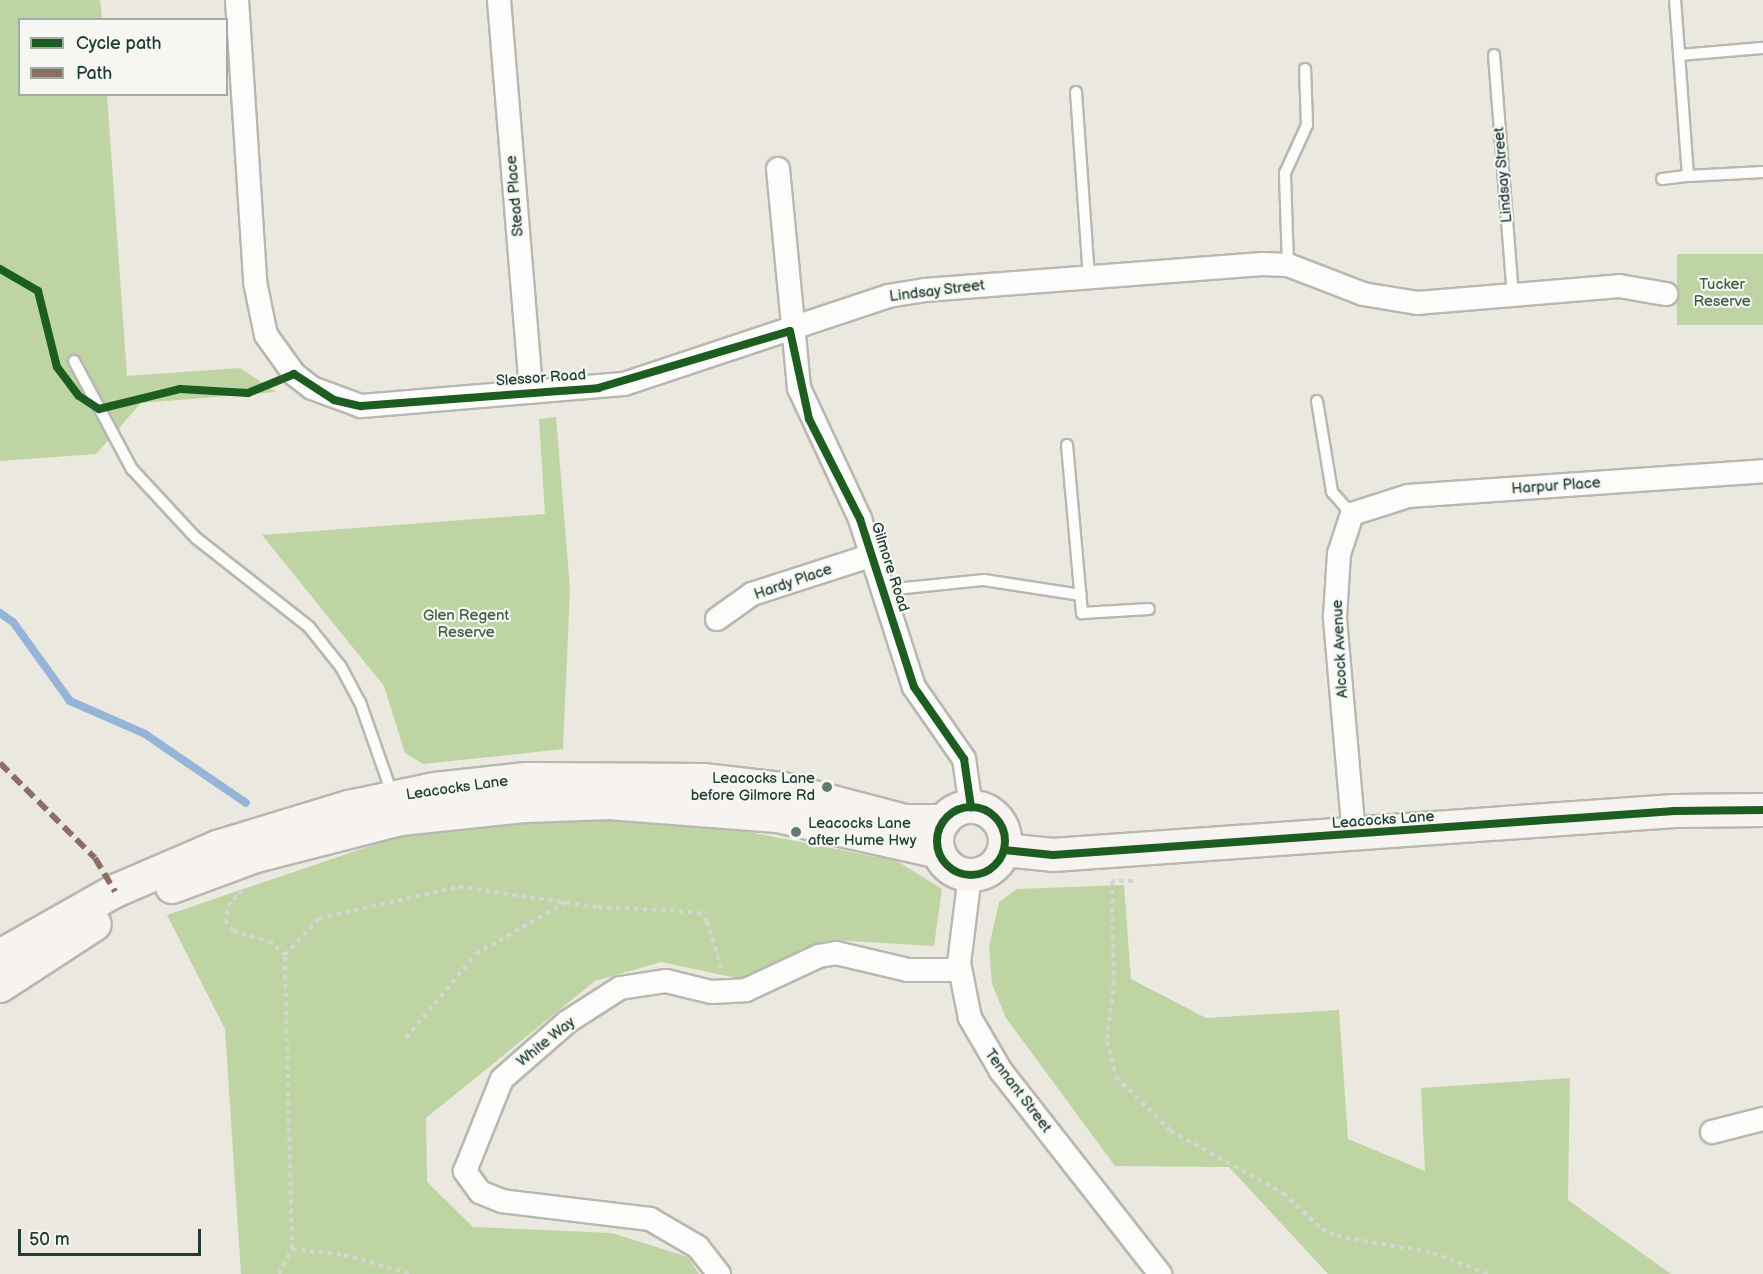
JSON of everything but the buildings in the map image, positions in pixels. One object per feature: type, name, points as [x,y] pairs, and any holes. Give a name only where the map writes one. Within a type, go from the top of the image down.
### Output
[{"type":"street","name":"Slessor Road","points":[[237,0],[255,282],[266,335],[278,354],[312,388],[361,406],[624,384],[708,352],[790,331]]},
{"type":"street","name":"Stead Place","points":[[499,0],[531,392]]},
{"type":"street","name":"Gilmore Road","points":[[778,169],[790,331],[809,418],[873,555],[914,687],[963,759],[971,807]]},
{"type":"street","name":"Lindsay Street","points":[[790,331],[888,296],[1089,276],[1288,265],[1390,300],[1513,295],[1619,286],[1666,294]]},
{"type":"street","name":"Harpur Place","points":[[1352,514],[1408,496],[1763,471]]},
{"type":"street","name":"Alcock Avenue","points":[[1352,514],[1339,554],[1335,616],[1354,836]]},
{"type":"street","name":"Hardy Place","points":[[717,619],[752,594],[873,555]]},
{"type":"street","name":"Leacocks Lane","points":[[0,956],[115,891],[217,847],[526,779],[613,776],[783,789],[905,821],[944,821]]},
{"type":"street","name":"Leacocks Lane","points":[[0,986],[93,925],[162,891],[255,856],[396,808],[691,807],[777,816],[939,852]]},
{"type":"street","points":[[971,807],[996,818],[1004,834],[1004,850],[989,870],[970,875],[954,871],[939,852],[944,821],[971,807]]},
{"type":"street","name":"Leacocks Lane","points":[[1004,850],[1053,855],[1354,836],[1674,811],[1763,810]]},
{"type":"street","name":"Tennant Street","points":[[970,875],[960,970],[965,1001],[984,1045],[1160,1274]]},
{"type":"street","name":"White Way","points":[[719,1274],[698,1247],[650,1219],[502,1201],[480,1192],[465,1171],[502,1078],[567,1022],[620,988],[649,981],[729,993],[836,953],[908,970],[960,970]]},
{"type":"street","points":[[1712,1132],[1763,1119]]},
{"type":"lane","points":[[1675,0],[1688,176]]},
{"type":"lane","points":[[1679,55],[1763,48]]},
{"type":"lane","name":"Lindsay Street","points":[[1494,55],[1513,295]]},
{"type":"lane","points":[[1288,265],[1285,173],[1307,125],[1305,69]]},
{"type":"lane","points":[[1076,92],[1089,276]]},
{"type":"lane","points":[[1662,179],[1763,171]]},
{"type":"lane","points":[[74,361],[132,469],[196,538],[309,627],[341,667],[360,702],[396,808]]},
{"type":"lane","points":[[1317,401],[1332,492],[1352,514]]},
{"type":"lane","points":[[1066,445],[1082,613],[1149,609]]},
{"type":"lane","name":"Gilmore Road","points":[[885,590],[984,580],[1081,595]]},
{"type":"path","points":[[1133,881],[1112,881],[1114,981],[1107,1041],[1116,1077],[1171,1131],[1283,1193],[1322,1229],[1337,1236],[1433,1253],[1489,1274]]},
{"type":"path","points":[[252,884],[230,902],[225,920],[233,931],[269,941],[285,955]]},
{"type":"path","points":[[279,1274],[292,1249],[285,955],[319,918],[459,887],[567,902],[698,912],[707,921],[729,993]]},
{"type":"path","points":[[406,1038],[476,954],[567,902]]},
{"type":"path","points":[[292,1249],[345,1255],[412,1274]]},
{"type":"green space","points":[[0,0],[100,0],[102,18],[18,18],[18,96],[107,96],[127,376],[240,368],[276,392],[141,403],[96,454],[0,461]]},
{"type":"green space","name":"Tucker Reserve","points":[[1677,254],[1763,254],[1763,325],[1677,325]]},
{"type":"green space","name":"Glen Regent Reserve","points":[[556,417],[570,588],[563,749],[423,764],[405,753],[384,686],[262,535],[545,514],[539,419]]},
{"type":"green space","points":[[574,817],[723,827],[897,861],[942,889],[934,946],[833,940],[741,979],[661,962],[595,981],[426,1118],[427,1182],[473,1227],[612,1233],[688,1257],[699,1274],[241,1274],[225,1029],[167,915],[405,834]]},
{"type":"green space","points":[[1124,885],[1131,979],[1206,1018],[1339,1010],[1348,1139],[1425,1171],[1421,1088],[1570,1078],[1568,1200],[1671,1274],[1328,1274],[1229,1167],[1115,1166],[1006,1018],[992,984],[989,947],[999,902],[1017,889]]},
{"type":"waterway","points":[[0,613],[13,622],[70,701],[145,734],[246,803]]},
{"type":"marked path","points":[[0,763],[95,858],[115,891]]},
{"type":"cycle path","points":[[0,269],[38,291],[57,367],[79,396],[99,409],[180,389],[248,393],[294,374],[334,400],[361,406],[598,388],[790,331],[809,419],[860,519],[914,687],[964,759],[971,807]]},
{"type":"cycle path","points":[[971,807],[984,810],[995,817],[1002,828],[1005,841],[1002,854],[995,865],[984,872],[971,875],[958,872],[947,865],[940,854],[937,841],[940,828],[947,817],[958,810],[971,807]]},
{"type":"cycle path","points":[[1004,850],[1053,855],[1674,811],[1763,810]]},
{"type":"place","name":"Leacocks Lane before Gilmore Rd","points":[[827,787]]},
{"type":"place","name":"Leacocks Lane after Hume Hwy","points":[[796,832]]}]
